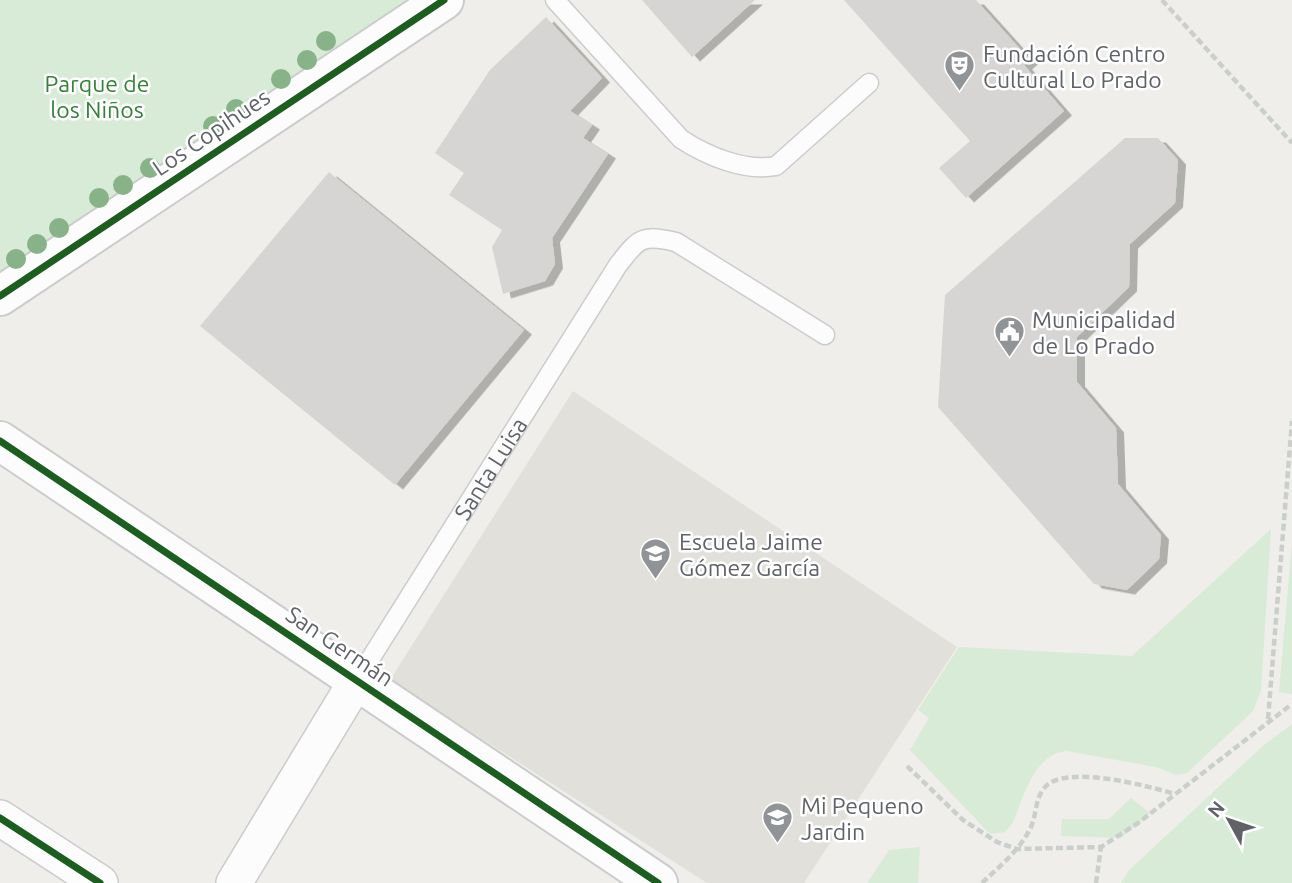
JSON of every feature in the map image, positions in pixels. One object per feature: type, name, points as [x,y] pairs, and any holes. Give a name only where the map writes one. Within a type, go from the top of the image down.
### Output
[{"type":"street","name":"Los Copihues","points":[[0,296],[444,0]]},
{"type":"street","name":"San Germán","points":[[0,441],[658,883]]},
{"type":"street","name":"Santa Luisa","points":[[234,883],[357,680]]},
{"type":"street","points":[[0,818],[100,883]]},
{"type":"lane","points":[[555,0],[681,139],[701,152],[759,169],[776,166],[869,83]]},
{"type":"lane","name":"Santa Luisa","points":[[357,680],[618,265],[636,241],[653,237],[676,242],[825,335]]},
{"type":"path","points":[[1161,0],[1292,144]]},
{"type":"path","points":[[1268,720],[1292,421]]},
{"type":"path","points":[[907,766],[963,820],[997,842],[1017,849],[1101,847],[1292,704]]},
{"type":"path","points":[[982,883],[1017,849],[1032,825],[1038,798],[1046,785],[1060,777],[1133,781],[1175,794]]},
{"type":"path","points":[[1096,883],[1101,847]]},
{"type":"shaded area","name":"Escuela Jaime Gómez García","points":[[573,391],[957,647],[804,883],[707,883],[390,680]]},
{"type":"green space","name":"Parque de los Niños","points":[[0,0],[410,0],[0,276]]},
{"type":"green space","points":[[1271,529],[1261,691],[1253,711],[1187,773],[1176,775],[1156,767],[1066,751],[1055,754],[1045,760],[1031,779],[1012,824],[1005,832],[990,834],[910,750],[929,718],[918,710],[959,647],[1132,656]]},
{"type":"green space","points":[[1292,542],[1292,694],[1279,692]]},
{"type":"green space","points":[[1292,724],[1292,883],[1121,883],[1129,870],[1264,745]]},
{"type":"green space","points":[[1131,798],[1150,813],[1121,838],[1061,836],[1062,819],[1109,819]]},
{"type":"green space","points":[[920,847],[918,883],[867,883],[889,850]]},
{"type":"building","points":[[642,0],[755,0],[692,57]]},
{"type":"building","name":"Fundación Centro Cultural Lo Prado","points":[[844,0],[976,0],[1030,60],[1024,65],[1064,111],[966,198],[939,168],[970,141]]},
{"type":"building","points":[[546,17],[602,78],[570,111],[592,125],[583,138],[608,154],[552,238],[555,264],[545,281],[503,294],[492,247],[502,230],[449,195],[464,173],[435,153],[490,70]]},
{"type":"building","name":"Municipalidad de Lo Prado","points":[[1125,138],[1158,138],[1178,160],[1175,203],[1130,244],[1129,287],[1077,337],[1077,382],[1116,428],[1118,484],[1161,535],[1159,559],[1127,590],[1094,584],[938,407],[945,295]]},
{"type":"building","points":[[329,172],[524,330],[395,485],[200,326]]},
{"type":"cycle path","points":[[0,296],[444,0]]},
{"type":"cycle path","points":[[0,441],[658,883]]},
{"type":"cycle path","points":[[0,818],[100,883]]},
{"type":"place","name":"Fundación Centro Cultural Lo Prado","points":[[960,93]]},
{"type":"place","name":"Municipalidad de Lo Prado","points":[[1009,359]]},
{"type":"place","name":"Escuela Jaime Gómez García","points":[[656,581]]},
{"type":"place","name":"Mi Pequeno Jardin","points":[[778,845]]}]
